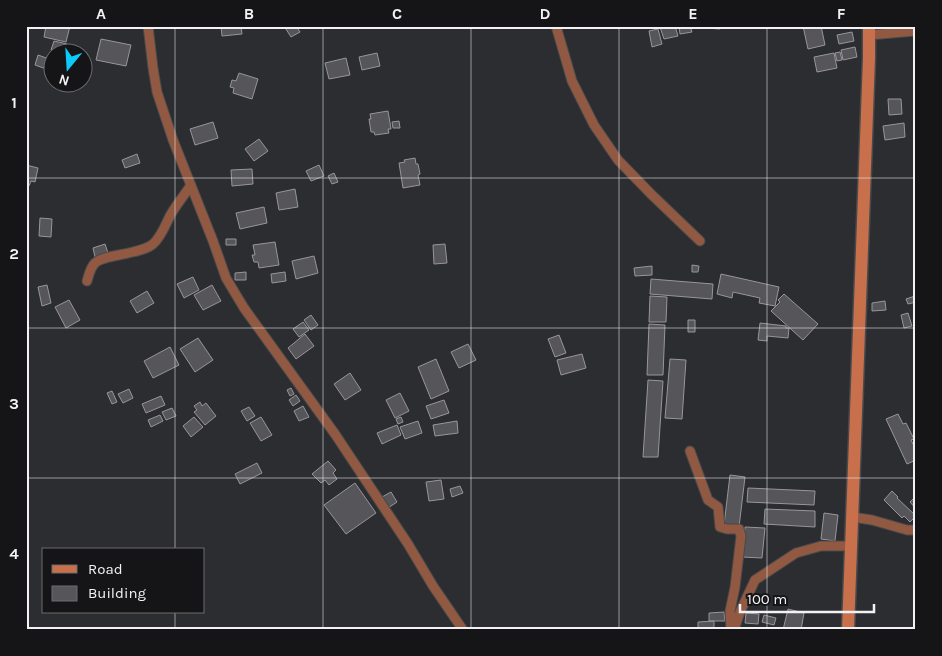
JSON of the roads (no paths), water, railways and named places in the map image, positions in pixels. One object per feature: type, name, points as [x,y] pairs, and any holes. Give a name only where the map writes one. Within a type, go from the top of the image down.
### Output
[{"type":"main road","points":[[848,630],[869,30]]},
{"type":"street","points":[[148,26],[157,92],[173,140],[226,278],[244,308],[335,434],[408,544],[432,586],[464,630]]},
{"type":"street","points":[[556,26],[572,81],[594,125],[618,160],[700,242]]},
{"type":"street","points":[[869,30],[916,31]]},
{"type":"street","points":[[87,281],[90,270],[98,260],[151,246],[191,185]]},
{"type":"street","points":[[690,451],[708,500],[718,508],[720,528],[739,529],[741,536],[735,587],[730,610],[733,630]]},
{"type":"street","points":[[852,517],[872,520],[907,530],[916,530]]},
{"type":"street","points":[[733,630],[755,580],[796,553],[821,546],[851,546]]}]
